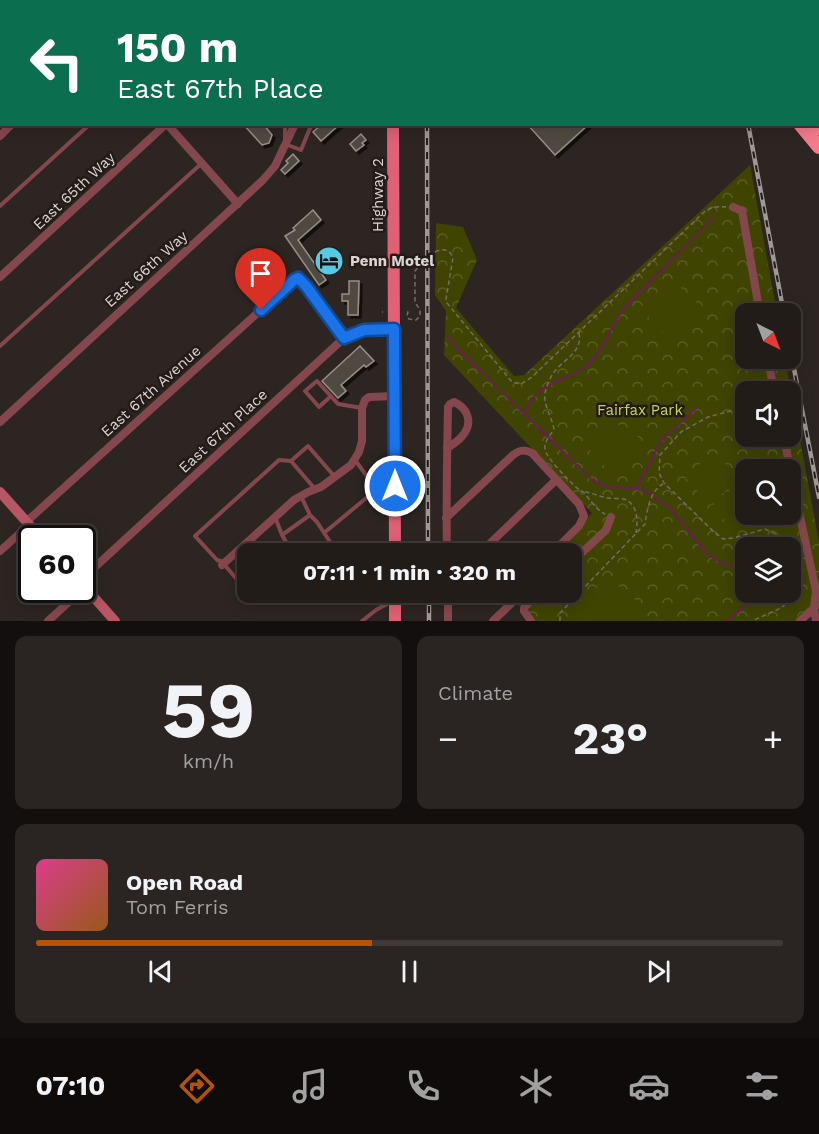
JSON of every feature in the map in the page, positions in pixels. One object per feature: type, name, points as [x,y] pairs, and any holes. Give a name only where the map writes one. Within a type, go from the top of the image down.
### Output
[{"type":"highway","points":[[802,126],[819,147]]},
{"type":"main road","name":"Highway 2","points":[[393,126],[395,543]]},
{"type":"main road","points":[[395,603],[395,621]]},
{"type":"street","name":"East 65th Way","points":[[0,277],[165,126]]},
{"type":"street","points":[[169,126],[238,204]]},
{"type":"street","name":"East 66th Way","points":[[0,422],[272,171],[294,126]]},
{"type":"street","points":[[733,207],[742,211],[758,303]]},
{"type":"street","name":"East 67th Avenue","points":[[0,551],[294,280],[298,278],[306,286],[344,338]]},
{"type":"street","name":"East 67th Place","points":[[96,574],[344,338],[364,330],[394,329]]},
{"type":"street","points":[[223,563],[294,500],[321,487],[351,465],[356,460],[362,441],[362,408],[365,400],[369,397],[395,396]]},
{"type":"street","points":[[447,448],[464,435],[469,425],[467,414],[458,403],[454,402],[448,408],[447,448],[446,519],[447,543]]},
{"type":"street","points":[[446,519],[513,455],[520,450],[525,450],[532,453],[579,504],[584,516],[579,526],[562,543]]},
{"type":"street","points":[[490,543],[556,480]]},
{"type":"street","points":[[0,492],[28,523]]},
{"type":"street","points":[[582,553],[606,530],[611,517]]},
{"type":"street","points":[[801,521],[816,591],[816,621]]},
{"type":"street","points":[[96,600],[115,621]]},
{"type":"street","name":"East 67th Place","points":[[48,621],[66,603]]},
{"type":"street","points":[[448,603],[448,621]]},
{"type":"street","points":[[493,621],[512,603]]},
{"type":"street","points":[[528,603],[524,611],[531,621]]},
{"type":"street","points":[[800,621],[816,606]]},
{"type":"lane","points":[[0,206],[88,126]]},
{"type":"lane","points":[[285,126],[285,144],[301,150],[312,126]]},
{"type":"lane","points":[[0,346],[202,163]]},
{"type":"lane","points":[[331,396],[319,407],[305,391],[317,381],[331,396],[338,404],[362,408]]},
{"type":"lane","points":[[291,461],[308,446],[335,477]]},
{"type":"lane","points":[[237,580],[195,537],[279,460],[291,461],[315,489]]},
{"type":"lane","points":[[324,533],[372,492],[366,475],[356,460]]},
{"type":"lane","points":[[301,496],[310,515],[331,543]]},
{"type":"lane","points":[[282,535],[310,515]]},
{"type":"lane","points":[[275,517],[287,543]]},
{"type":"lane","points":[[362,621],[385,603]]},
{"type":"path","points":[[435,252],[440,249],[448,250],[453,258],[447,303],[512,382],[521,384],[532,377],[703,213],[717,206],[733,207]]},
{"type":"path","points":[[406,312],[408,312],[407,316],[413,320],[420,316],[420,310],[415,302],[415,271],[420,265]]},
{"type":"path","points":[[578,332],[580,339],[577,349],[561,364],[548,382],[545,395],[546,405],[554,429],[546,441],[547,455],[576,488],[611,499],[623,499],[631,504],[638,519],[636,534]]},
{"type":"path","points":[[735,410],[708,417],[681,432],[660,454],[659,472],[664,483],[723,539],[765,529],[782,537],[796,552],[801,568],[801,580],[794,596],[781,608],[752,621]]},
{"type":"path","points":[[560,621],[560,613],[645,524],[652,498],[659,485],[664,483]]},
{"type":"path","points":[[584,492],[599,512],[611,517]]},
{"type":"green space","name":"Fairfax Park","points":[[750,165],[775,303],[735,303],[735,369],[787,369],[789,381],[735,381],[735,447],[801,447],[801,445],[819,542],[819,603],[800,621],[531,621],[526,615],[532,603],[582,603],[582,543],[562,543],[592,513],[444,355],[446,311],[435,295],[436,223],[463,227],[477,260],[456,308],[514,376],[524,375]]},
{"type":"green space","points":[[680,287],[700,306],[693,325],[678,334],[666,334],[655,326],[644,309],[666,288]]},
{"type":"green space","points":[[612,424],[629,429],[648,448],[621,473],[611,473],[589,449],[597,434]]},
{"type":"green space","points":[[714,451],[735,475],[735,483],[710,505],[685,477]]},
{"type":"green space","points":[[735,486],[735,523],[731,527],[712,506]]},
{"type":"green space","points":[[612,585],[630,593],[637,608],[636,621],[581,621],[576,614],[575,606],[582,603],[582,600],[596,588]]},
{"type":"building","points":[[245,126],[265,126],[272,135],[269,143],[262,145]]},
{"type":"building","points":[[320,126],[338,126],[321,141],[313,132]]},
{"type":"building","points":[[529,126],[587,126],[555,155]]},
{"type":"building","points":[[361,134],[366,140],[362,143],[364,145],[356,151],[350,144]]},
{"type":"building","points":[[293,154],[299,161],[285,174],[281,170]]},
{"type":"building","points":[[313,210],[321,220],[298,240],[326,280],[319,285],[285,236],[295,230],[293,228]]},
{"type":"building","points":[[349,281],[359,281],[358,315],[348,315],[348,301],[342,301],[342,294],[349,294]]},
{"type":"building","points":[[360,346],[374,361],[366,367],[364,365],[341,385],[346,391],[338,398],[322,381]]},
{"type":"waterway","points":[[524,414],[541,390],[590,363],[625,307],[714,217]]},
{"type":"waterway","points":[[448,337],[591,479],[604,486],[647,492],[668,506],[708,555],[735,567]]},
{"type":"waterway","points":[[636,489],[661,441],[696,408]]},
{"type":"waterway","points":[[727,621],[749,603]]},
{"type":"railway","points":[[427,126],[428,543]]},
{"type":"railway","points":[[748,126],[782,303]]},
{"type":"railway","points":[[794,369],[819,497]]},
{"type":"railway","points":[[429,603],[429,621]]},
{"type":"place","name":"Penn Motel","points":[[329,261]]},
{"type":"route","points":[[261,310],[298,278],[344,338],[364,330],[394,329],[395,486]]}]
